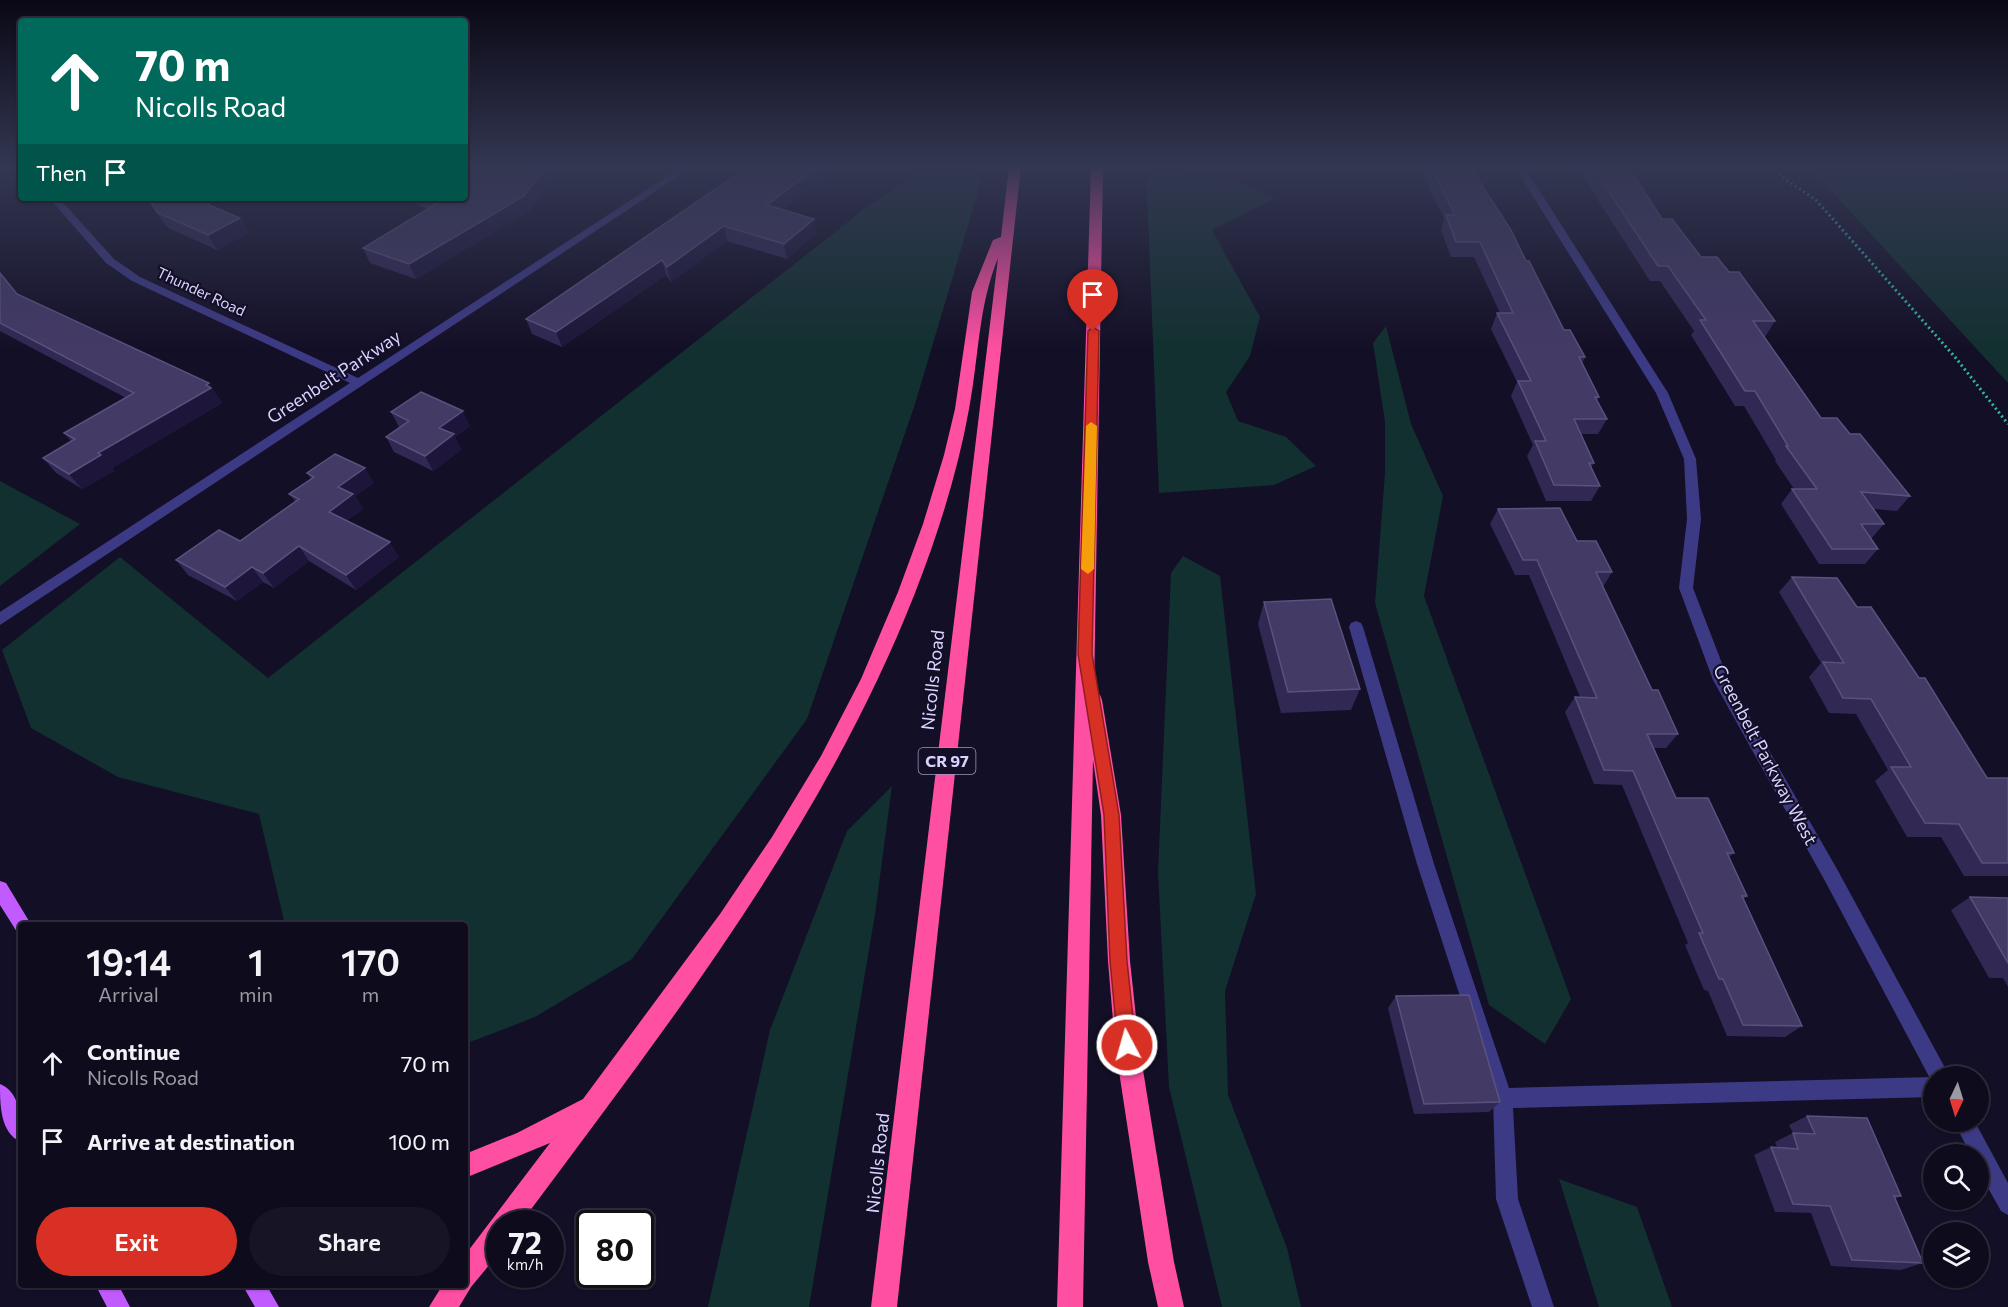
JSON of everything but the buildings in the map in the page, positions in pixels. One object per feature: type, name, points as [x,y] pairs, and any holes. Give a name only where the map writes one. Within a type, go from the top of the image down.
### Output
[{"type":"highway","points":[[514,1210],[667,1006],[786,836],[839,741],[879,660],[921,552],[944,481],[962,408],[979,292],[1005,227]]},
{"type":"highway","name":"Nicolls Road","points":[[884,1307],[1008,227]]},
{"type":"highway","points":[[1070,1307],[1096,227]]},
{"type":"highway","points":[[1085,654],[1111,815],[1119,961],[1127,1045],[1161,1262],[1171,1307]]},
{"type":"highway","points":[[468,1165],[501,1154],[544,1134],[592,1106]]},
{"type":"highway","points":[[468,1272],[486,1248]]},
{"type":"highway","points":[[442,1307],[456,1288]]},
{"type":"main road","points":[[0,889],[21,922]]},
{"type":"main road","points":[[0,1094],[18,1126]]},
{"type":"main road","points":[[108,1288],[119,1307]]},
{"type":"main road","points":[[255,1288],[268,1307]]},
{"type":"street","name":"Thunder Road","points":[[80,227],[110,261],[136,279],[358,382]]},
{"type":"street","name":"Greenbelt Parkway","points":[[0,620],[591,227]]},
{"type":"street","name":"Greenbelt Parkway West","points":[[1557,227],[1662,393],[1690,459],[1694,519],[1686,588],[1721,680],[1831,875],[1934,1066]]},
{"type":"street","points":[[1356,627],[1397,774],[1461,979],[1503,1098],[1508,1199],[1543,1307]]},
{"type":"street","points":[[1503,1098],[1923,1087]]},
{"type":"street","points":[[1969,1132],[2008,1204]]},
{"type":"path","points":[[1840,227],[1955,357],[2008,423]]},
{"type":"green space","points":[[841,227],[968,227],[915,404],[807,719],[632,959],[535,1017],[468,1043],[468,922],[284,922],[259,814],[118,777],[31,728],[2,650],[120,557],[268,678]]},
{"type":"green space","points":[[1148,227],[1218,227],[1212,230],[1260,317],[1250,356],[1226,392],[1238,421],[1286,437],[1316,466],[1274,485],[1159,493]]},
{"type":"green space","points":[[1864,227],[2008,227],[2008,383]]},
{"type":"green space","points":[[1386,326],[1411,424],[1443,496],[1424,596],[1571,999],[1545,1044],[1489,1005],[1375,603],[1385,473],[1385,422],[1373,343]]},
{"type":"green space","points":[[0,481],[80,524],[0,586]]},
{"type":"green space","points":[[1183,556],[1220,576],[1256,894],[1225,991],[1228,1095],[1287,1248],[1301,1307],[1222,1307],[1169,1087],[1158,872],[1171,573]]},
{"type":"green space","points":[[892,786],[875,914],[809,1307],[708,1307],[770,1030],[847,831]]},
{"type":"green space","points":[[1559,1179],[1637,1207],[1672,1307],[1599,1307]]},
{"type":"slow traffic","points":[[1088,569],[1091,426]]},
{"type":"route","points":[[1093,331],[1085,654],[1111,815],[1119,961],[1127,1045]]}]
